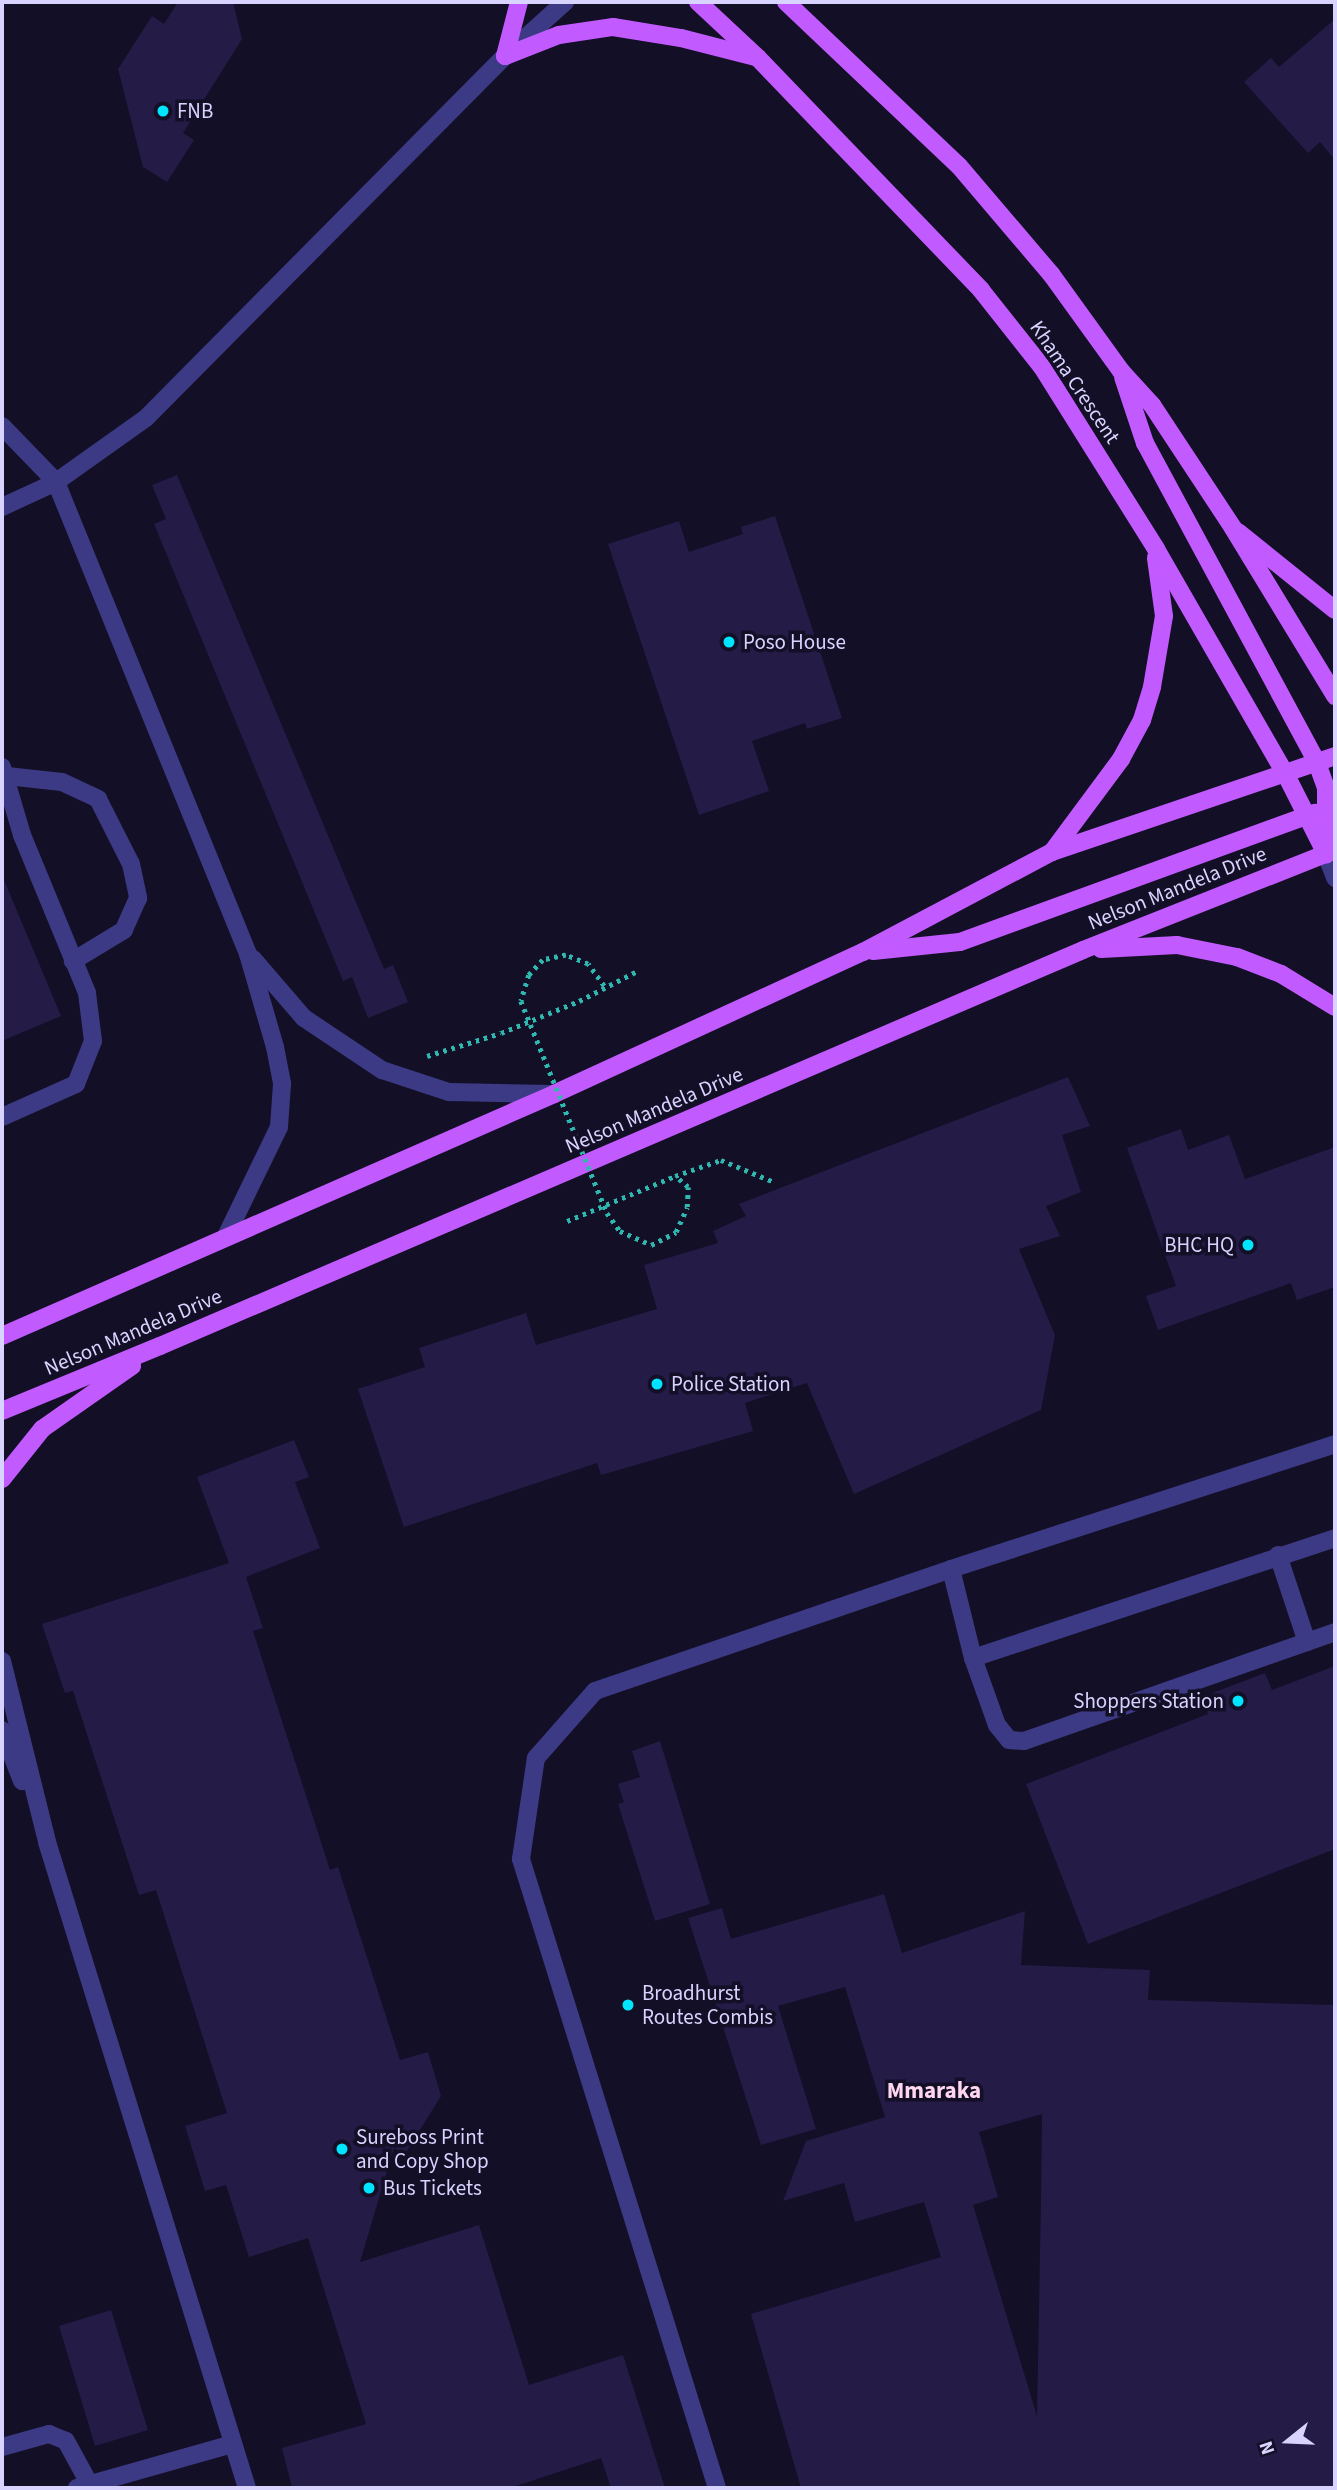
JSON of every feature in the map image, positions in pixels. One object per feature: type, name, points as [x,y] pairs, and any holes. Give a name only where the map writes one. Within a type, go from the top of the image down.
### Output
[{"type":"main road","points":[[505,56],[519,2]]},
{"type":"main road","name":"Khama Crescent","points":[[698,2],[758,58],[981,290],[1042,367],[1156,549],[1330,852]]},
{"type":"main road","name":"Khama Crescent","points":[[786,2],[803,9],[959,166],[1051,274],[1121,370],[1152,405],[1233,528],[1335,696]]},
{"type":"main road","points":[[505,56],[559,35],[613,27],[681,38],[758,58]]},
{"type":"main road","points":[[1121,370],[1145,443],[1331,788],[1330,852]]},
{"type":"main road","points":[[1233,528],[1335,610]]},
{"type":"main road","points":[[1052,852],[1121,759],[1142,720],[1152,687],[1164,616],[1156,549]]},
{"type":"main road","points":[[2,1336],[554,1094],[863,952],[1052,852],[1286,775],[1335,756]]},
{"type":"main road","points":[[1286,775],[1331,788]]},
{"type":"main road","points":[[863,952],[960,942],[1253,837],[1306,814],[1331,812]]},
{"type":"main road","name":"Nelson Mandela Drive","points":[[2,1411],[160,1346],[1083,950],[1330,852]]},
{"type":"main road","points":[[1083,950],[1177,945],[1237,957],[1281,974],[1335,1007]]},
{"type":"main road","points":[[2,1479],[42,1429],[160,1346]]},
{"type":"street","points":[[2,507],[56,482],[146,418],[505,56],[565,2]]},
{"type":"street","points":[[2,426],[56,482],[248,954],[275,1047],[283,1106],[279,1127],[226,1236]]},
{"type":"street","points":[[2,1117],[76,1084],[93,1041],[87,993],[73,961],[22,835],[4,771],[62,782],[99,799],[131,864],[138,898],[124,930],[73,961]]},
{"type":"street","points":[[1330,852],[1335,878]]},
{"type":"street","points":[[248,954],[304,1017],[382,1070],[449,1092],[554,1094]]},
{"type":"street","points":[[717,2488],[521,1859],[536,1758],[595,1691],[951,1569],[1335,1444]]},
{"type":"street","points":[[973,1657],[1335,1538]]},
{"type":"street","points":[[1278,1555],[1307,1642]]},
{"type":"street","points":[[951,1569],[973,1657],[998,1725],[1009,1740],[1024,1741],[1335,1632]]},
{"type":"street","points":[[2,1661],[47,1843],[247,2488]]},
{"type":"street","points":[[2,1730],[47,1843]]},
{"type":"street","points":[[2,2447],[49,2434],[66,2441],[83,2486],[233,2444]]},
{"type":"path","points":[[604,986],[588,964],[565,955],[543,960],[528,975],[521,1001],[607,1213],[620,1231],[651,1245],[676,1232],[687,1207],[688,1187],[675,1175]]},
{"type":"path","points":[[382,1070],[501,1033],[579,1001],[637,971]]},
{"type":"path","points":[[567,1221],[675,1175],[722,1160],[772,1181]]},
{"type":"building","name":"FNB","points":[[178,2],[233,2],[242,39],[183,133],[194,140],[167,182],[143,167],[118,69],[152,16],[164,24]]},
{"type":"building","points":[[1335,19],[1335,160],[1320,142],[1308,153],[1244,82],[1271,58],[1279,67]]},
{"type":"building","points":[[177,475],[384,969],[393,965],[408,1002],[368,1018],[352,977],[343,981],[154,524],[166,519],[152,485]]},
{"type":"building","name":"Poso House","points":[[775,516],[842,718],[807,729],[805,723],[752,741],[769,791],[699,815],[608,544],[679,521],[689,552],[743,534],[741,527]]},
{"type":"building","points":[[2,875],[61,1016],[2,1041]]},
{"type":"building","points":[[1068,1077],[1090,1126],[1062,1135],[1081,1192],[1046,1206],[1060,1236],[1019,1249],[1055,1335],[1041,1410],[854,1494],[807,1383],[745,1403],[753,1431],[601,1475],[597,1463],[404,1527],[358,1389],[425,1367],[419,1348],[526,1313],[536,1345],[657,1309],[644,1265],[718,1243],[713,1231],[746,1216],[739,1204]]},
{"type":"building","name":"BHC HQ","points":[[1181,1129],[1188,1150],[1229,1135],[1245,1179],[1335,1147],[1335,1287],[1297,1300],[1291,1283],[1158,1330],[1146,1296],[1176,1286],[1127,1148]]},
{"type":"building","points":[[294,1440],[309,1477],[295,1482],[320,1548],[246,1577],[263,1628],[253,1631],[330,1870],[338,1867],[400,2060],[428,2052],[441,2096],[405,2154],[394,2148],[360,2262],[479,2225],[529,2385],[623,2355],[665,2488],[611,2488],[601,2458],[510,2488],[292,2488],[282,2448],[366,2424],[308,2238],[249,2257],[226,2185],[205,2191],[185,2126],[227,2113],[156,1890],[139,1895],[73,1691],[65,1693],[42,1624],[229,1563],[197,1477]]},
{"type":"building","points":[[1335,1666],[1335,1849],[1088,1944],[1026,1784],[1208,1714],[1202,1697],[1265,1673],[1272,1690]]},
{"type":"building","points":[[660,1741],[710,1904],[655,1921],[618,1804],[624,1802],[618,1784],[640,1777],[632,1751]]},
{"type":"building","points":[[884,1894],[902,1953],[1025,1911],[1021,1965],[1150,1970],[1148,2000],[1335,2005],[1335,2488],[801,2488],[751,2314],[941,2257],[924,2202],[855,2222],[844,2183],[783,2201],[806,2141],[885,2117],[845,1987],[778,2006],[816,2129],[761,2145],[688,1918],[722,1908],[731,1939]],"holes":[[[1042,2114],[1037,2416],[973,2205],[998,2197],[979,2132]]]},
{"type":"building","points":[[111,2310],[148,2430],[95,2446],[59,2326]]},
{"type":"place","name":"FNB","points":[[163,111]]},
{"type":"place","name":"Poso House","points":[[729,642]]},
{"type":"place","name":"BHC HQ","points":[[1248,1245]]},
{"type":"place","name":"Police Station","points":[[657,1384]]},
{"type":"place","name":"Shoppers Station","points":[[1238,1701]]},
{"type":"place","name":"Broadhurst Routes Combis","points":[[628,2005]]},
{"type":"place","name":"Sureboss Print and Copy Shop","points":[[342,2149]]},
{"type":"place","name":"Bus Tickets","points":[[369,2188]]},
{"type":"district","name":"Mmaraka","points":[[934,2091]]}]
